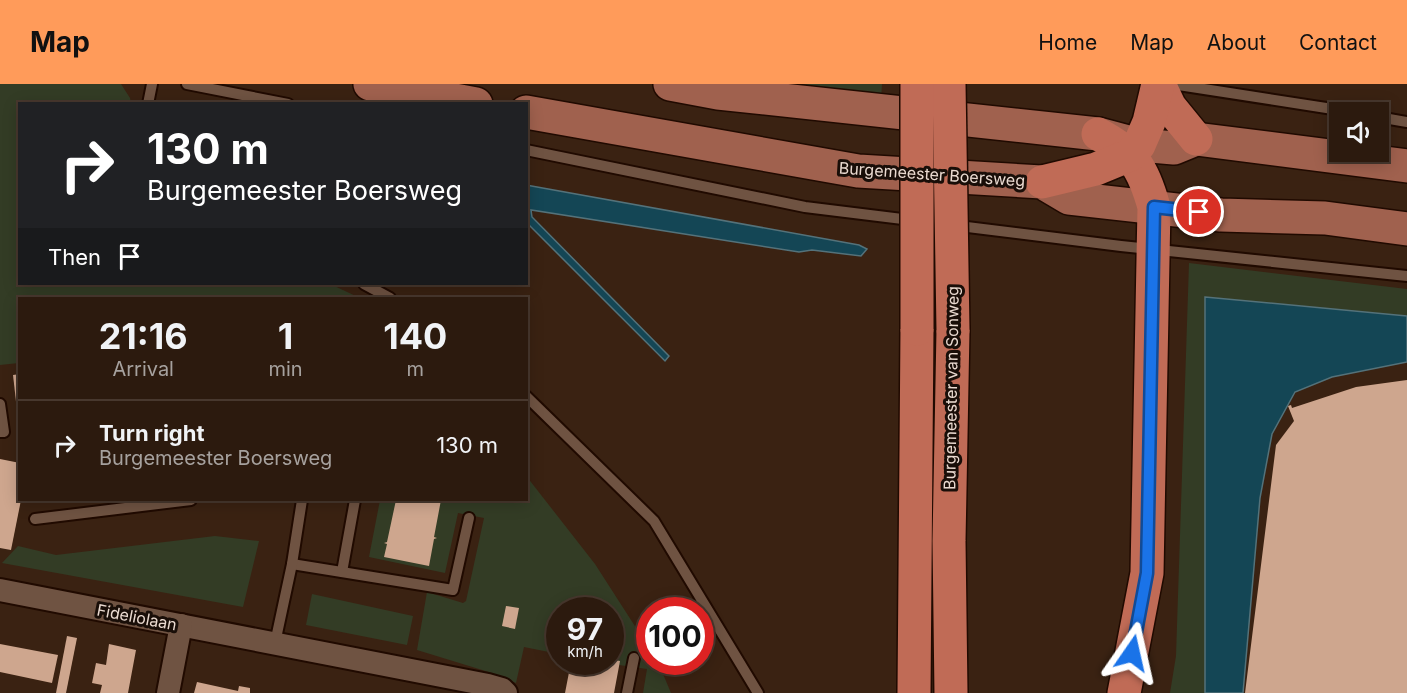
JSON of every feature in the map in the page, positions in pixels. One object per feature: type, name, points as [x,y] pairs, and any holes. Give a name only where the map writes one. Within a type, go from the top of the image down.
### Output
[{"type":"highway","points":[[914,693],[917,84]]},
{"type":"highway","name":"Burgemeester van Sonweg","points":[[949,84],[953,330],[950,541],[951,693]]},
{"type":"highway","points":[[1159,84],[1170,107],[1209,141]]},
{"type":"highway","points":[[1042,182],[1096,170],[1135,150],[1155,104],[1159,84]]},
{"type":"highway","points":[[1098,134],[1135,150],[1154,207],[1147,573],[1124,693]]},
{"type":"main road","points":[[370,84],[465,102]]},
{"type":"main road","points":[[670,84],[718,93],[1098,134]]},
{"type":"main road","name":"Burgemeester Boersweg","points":[[528,112],[858,171],[1042,182],[1069,198],[1221,215],[1325,218],[1407,229]]},
{"type":"main road","points":[[1135,150],[1174,148],[1209,141],[1407,165]]},
{"type":"street","name":"Fideliolaan","points":[[0,590],[488,685],[502,689],[506,693]]},
{"type":"street","points":[[168,693],[181,625]]},
{"type":"lane","points":[[148,102],[152,84]]},
{"type":"lane","points":[[187,84],[278,102]]},
{"type":"lane","points":[[1172,84],[1329,108]]},
{"type":"lane","points":[[1389,119],[1407,122]]},
{"type":"lane","points":[[528,150],[805,207],[1154,249],[1407,276]]},
{"type":"lane","points":[[366,285],[388,297]]},
{"type":"lane","points":[[528,398],[654,521],[758,693]]},
{"type":"lane","points":[[0,404],[4,432],[0,432]]},
{"type":"lane","points":[[35,519],[183,501]]},
{"type":"lane","points":[[275,643],[292,564],[302,501]]},
{"type":"lane","points":[[342,572],[355,501]]},
{"type":"lane","points":[[292,564],[453,590],[470,519]]},
{"type":"lane","points":[[627,693],[634,658]]},
{"type":"green space","points":[[0,84],[121,84],[131,102],[18,102],[18,285],[332,285],[358,297],[18,297],[18,363],[0,365]]},
{"type":"green space","points":[[787,84],[882,84],[881,101]]},
{"type":"green space","points":[[1189,263],[1407,289],[1407,316],[1205,297],[1205,693],[1170,693],[1176,656]]},
{"type":"green space","points":[[528,478],[595,564],[616,597],[546,597],[546,651],[524,647],[516,683],[492,673],[417,650],[427,592],[463,603],[466,601],[484,518],[458,513],[445,573],[369,557],[380,501],[528,501]]},
{"type":"green space","points":[[215,536],[259,541],[243,607],[2,563],[18,546],[56,555]]},
{"type":"green space","points":[[312,594],[413,616],[407,645],[306,625]]},
{"type":"green space","points":[[624,609],[636,628],[636,667],[624,666]]},
{"type":"green space","points":[[646,675],[663,675],[671,693],[643,693]]},
{"type":"water","points":[[528,185],[859,245],[867,249],[861,256],[812,250],[799,252],[531,210],[532,217],[669,356],[665,361],[528,224]]},
{"type":"water","points":[[1205,297],[1407,316],[1407,362],[1332,377],[1295,392],[1272,434],[1260,498],[1243,693],[1205,693]]},
{"type":"building","points":[[18,374],[18,419],[13,375]]},
{"type":"building","points":[[1407,380],[1407,693],[1245,693],[1276,445],[1294,421],[1288,406],[1291,405],[1292,408],[1356,387]]},
{"type":"building","points":[[0,459],[18,463],[18,501],[21,501],[11,550],[0,548]]},
{"type":"building","points":[[396,501],[441,501],[434,537],[437,538],[434,539],[429,566],[384,557],[387,544],[384,543],[387,542]]},
{"type":"building","points":[[506,606],[519,608],[515,629],[502,626]]},
{"type":"building","points":[[67,636],[77,638],[66,693],[56,693]]},
{"type":"building","points":[[0,644],[58,655],[52,683],[0,672]]},
{"type":"building","points":[[109,644],[136,650],[128,693],[100,693],[102,685],[92,683],[96,663],[106,665]]},
{"type":"building","points":[[568,675],[617,675],[614,693],[565,693]]},
{"type":"building","points":[[197,682],[238,691],[239,686],[250,688],[250,693],[194,693]]},
{"type":"route","points":[[1132,653],[1147,573],[1154,207],[1199,212]]}]
